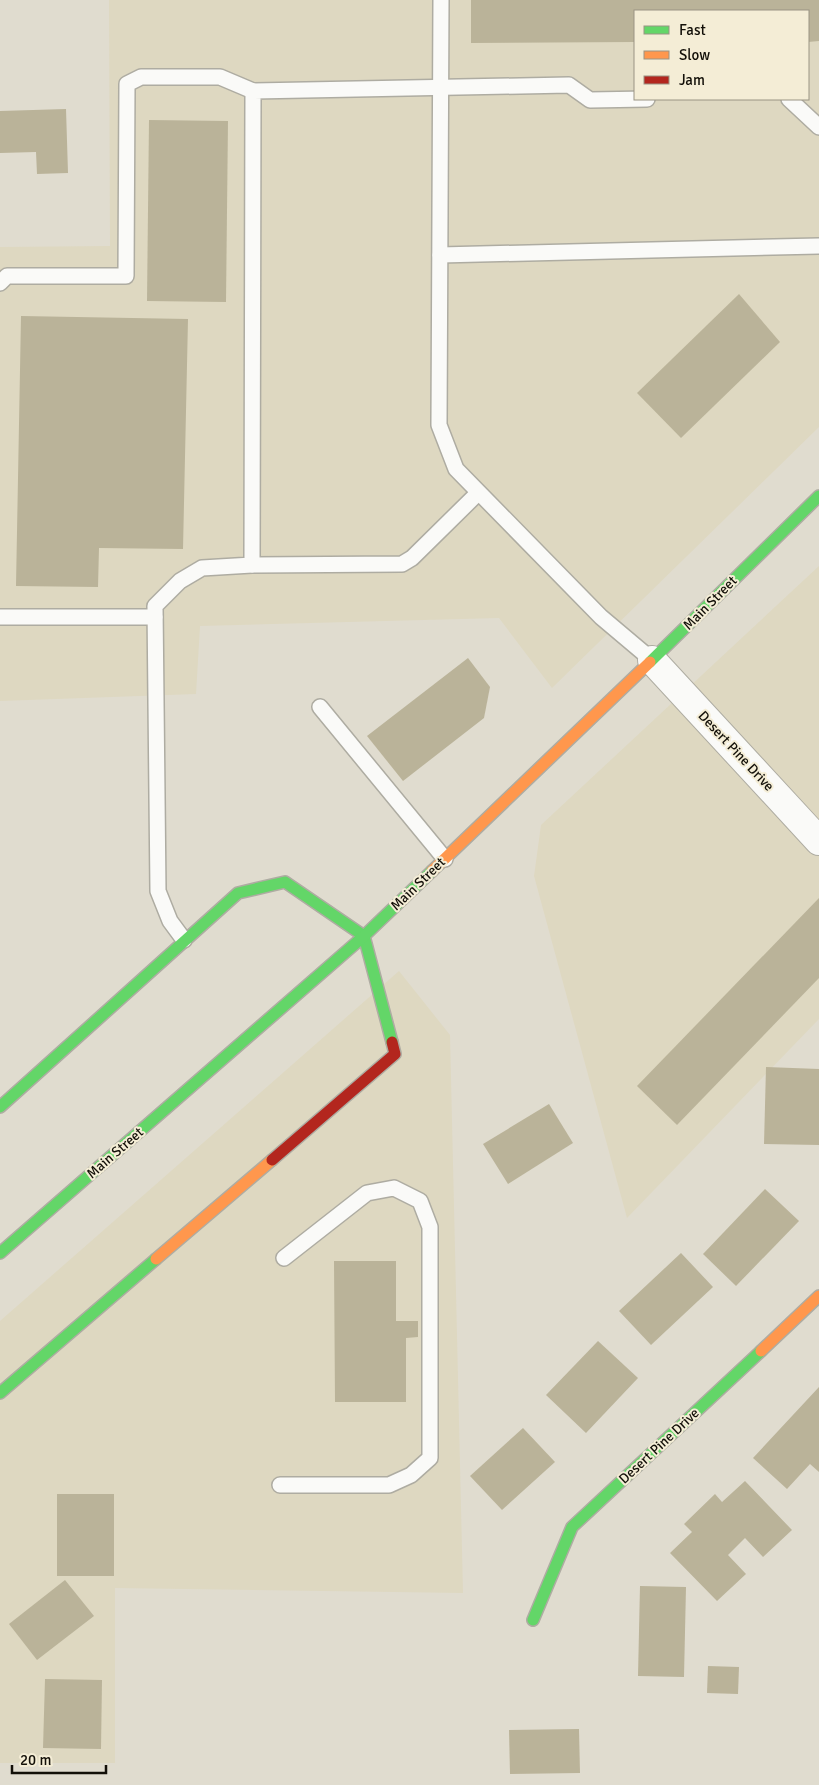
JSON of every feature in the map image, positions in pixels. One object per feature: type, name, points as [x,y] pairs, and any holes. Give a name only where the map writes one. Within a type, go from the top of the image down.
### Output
[{"type":"street","name":"Main Street","points":[[0,1253],[364,936],[652,660],[819,496]]},
{"type":"street","name":"Desert Pine Drive","points":[[652,660],[819,841]]},
{"type":"street","points":[[0,1107],[238,893],[285,882],[364,936],[395,1054],[0,1393]]},
{"type":"street","name":"Desert Pine Drive","points":[[533,1620],[572,1527],[819,1296]]},
{"type":"lane","points":[[441,0],[439,425],[456,469],[601,617],[652,660]]},
{"type":"lane","points":[[0,283],[7,276],[126,276],[127,84],[141,77],[220,77],[253,90],[569,85],[590,100],[634,99]]},
{"type":"lane","points":[[252,565],[253,90]]},
{"type":"lane","points":[[790,100],[819,130]]},
{"type":"lane","points":[[440,255],[819,246]]},
{"type":"lane","points":[[184,940],[170,922],[158,891],[155,606],[180,581],[202,568],[252,565],[402,564],[412,558],[478,493]]},
{"type":"lane","points":[[0,618],[155,617]]},
{"type":"lane","points":[[320,707],[445,859]]},
{"type":"lane","points":[[280,1484],[389,1484],[411,1475],[430,1458],[430,1227],[420,1202],[394,1188],[366,1192],[284,1258]]},
{"type":"shaded area","points":[[109,0],[819,0],[819,427],[552,688],[499,618],[200,626],[196,694],[0,701],[0,247],[110,246]]},
{"type":"shaded area","points":[[819,566],[819,1019],[627,1218],[534,876],[541,825]]},
{"type":"shaded area","points":[[399,971],[450,1035],[463,1593],[115,1588],[115,1763],[0,1763],[0,1321]]},
{"type":"building","points":[[471,0],[819,0],[819,41],[809,42],[809,10],[634,10],[634,42],[471,43]]},
{"type":"building","points":[[66,109],[68,173],[37,174],[36,152],[0,153],[0,111]]},
{"type":"building","points":[[149,120],[228,121],[226,302],[147,301]]},
{"type":"building","points":[[739,294],[780,342],[681,438],[637,393]]},
{"type":"building","points":[[21,316],[188,319],[183,549],[99,548],[98,587],[16,586]]},
{"type":"building","points":[[468,658],[490,687],[484,718],[403,781],[367,736]]},
{"type":"building","points":[[819,898],[819,978],[677,1125],[637,1086]]},
{"type":"building","points":[[766,1067],[819,1069],[819,1145],[764,1144]]},
{"type":"building","points":[[549,1104],[573,1143],[508,1184],[483,1144]]},
{"type":"building","points":[[765,1189],[799,1221],[736,1286],[703,1254]]},
{"type":"building","points":[[681,1253],[713,1287],[651,1345],[619,1311]]},
{"type":"building","points":[[334,1261],[396,1261],[396,1321],[418,1321],[418,1337],[406,1338],[406,1402],[335,1402]]},
{"type":"building","points":[[598,1341],[638,1378],[586,1433],[546,1395]]},
{"type":"building","points":[[819,1387],[819,1472],[810,1464],[787,1489],[753,1458]]},
{"type":"building","points":[[523,1428],[555,1462],[502,1510],[470,1476]]},
{"type":"building","points":[[745,1481],[792,1530],[763,1557],[745,1538],[728,1555],[746,1574],[717,1601],[670,1553],[692,1532],[684,1524],[715,1494],[722,1502]]},
{"type":"building","points":[[57,1494],[114,1494],[114,1576],[57,1576]]},
{"type":"building","points":[[65,1580],[94,1616],[37,1660],[9,1624]]},
{"type":"building","points":[[640,1586],[686,1587],[684,1677],[638,1676]]},
{"type":"building","points":[[708,1666],[739,1667],[738,1694],[707,1693]]},
{"type":"building","points":[[45,1679],[102,1680],[101,1749],[43,1748]]},
{"type":"building","points":[[579,1729],[580,1773],[510,1774],[509,1730]]},
{"type":"traffic: fast","points":[[650,662],[819,496]]},
{"type":"traffic: fast","points":[[0,1253],[364,936],[432,871]]},
{"type":"traffic: fast","points":[[0,1107],[238,893],[285,882],[364,936],[392,1042]]},
{"type":"traffic: fast","points":[[0,1393],[156,1259]]},
{"type":"traffic: fast","points":[[533,1620],[572,1527],[761,1351]]},
{"type":"traffic: slow","points":[[432,871],[650,662]]},
{"type":"traffic: slow","points":[[156,1259],[272,1160]]},
{"type":"traffic: slow","points":[[761,1351],[819,1296]]},
{"type":"traffic: jam","points":[[272,1160],[395,1054],[392,1042]]}]
